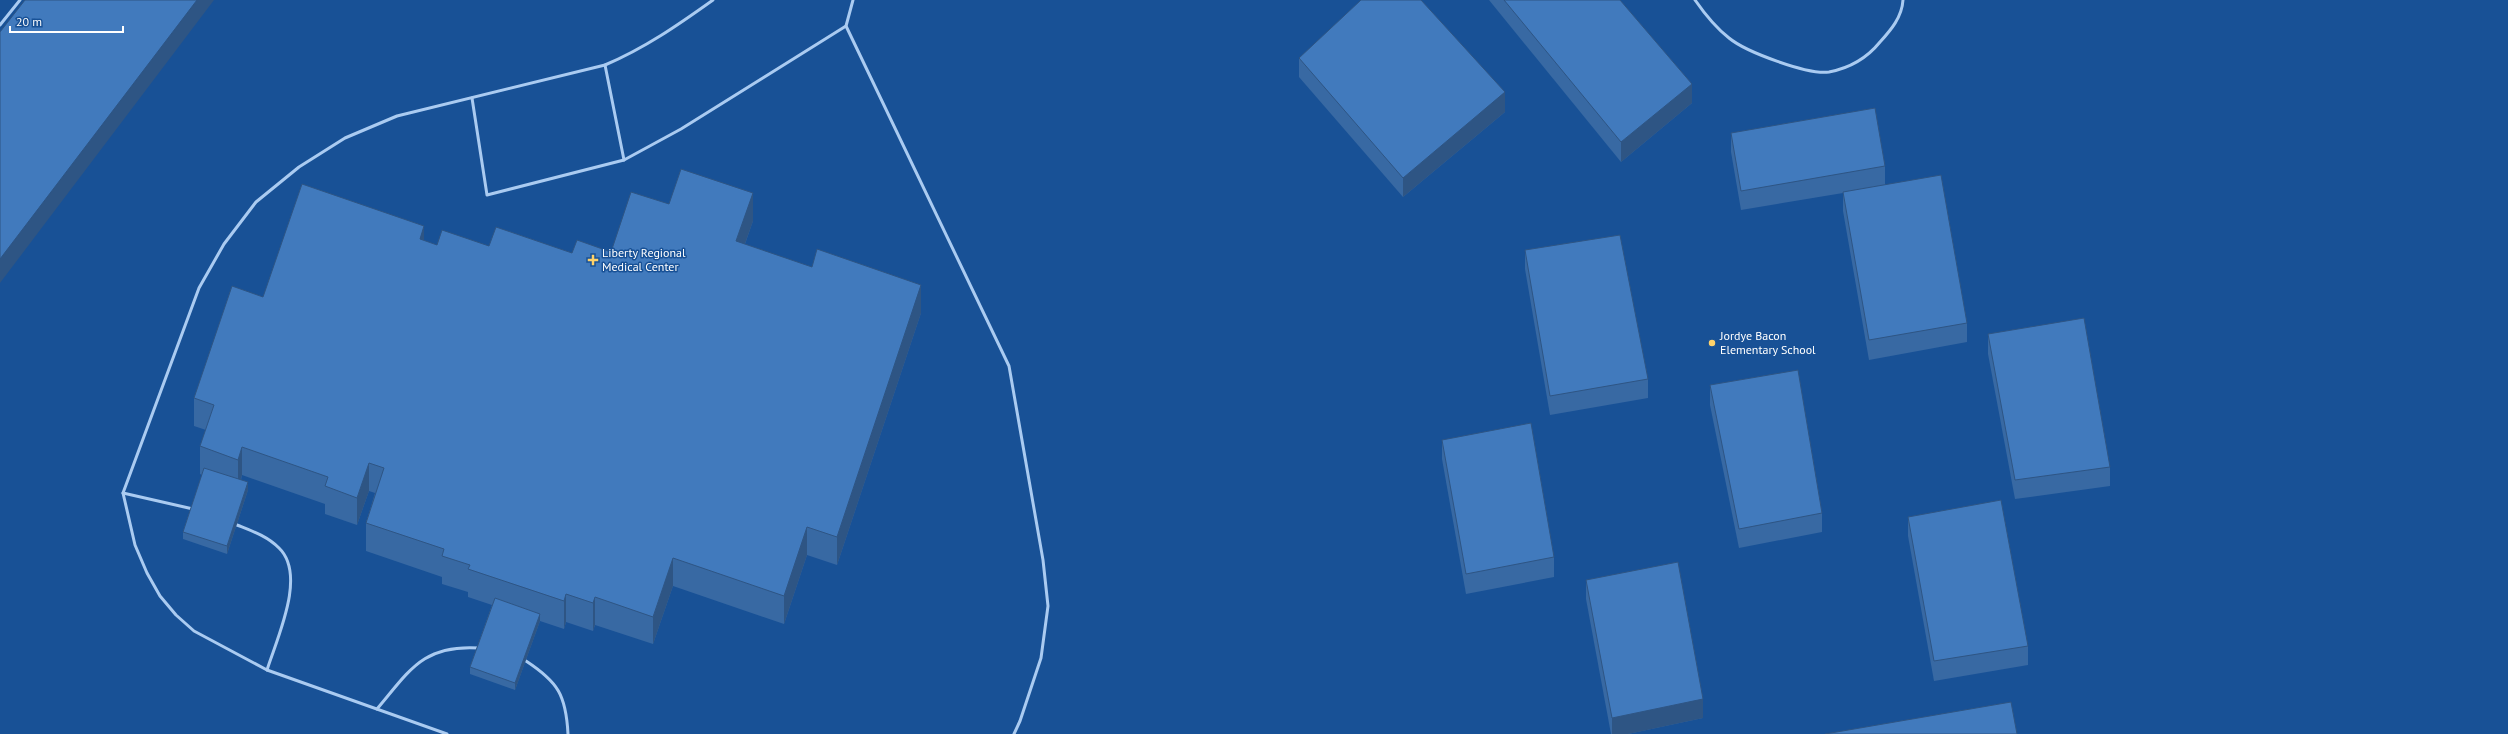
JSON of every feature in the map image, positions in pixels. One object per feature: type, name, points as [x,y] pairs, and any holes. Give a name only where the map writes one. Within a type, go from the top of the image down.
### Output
[{"type":"lane","points":[[0,25],[20,0]]},
{"type":"lane","points":[[447,734],[267,670],[194,631],[176,615],[160,596],[147,573],[135,546],[123,493],[199,288],[224,244],[256,202],[299,167],[346,138],[397,116],[605,65],[635,52],[658,39],[713,0]]},
{"type":"lane","points":[[853,0],[846,26],[1009,366],[1043,560],[1048,606],[1041,658],[1020,721],[1014,734]]},
{"type":"lane","points":[[1695,0],[1730,39],[1760,55],[1795,67],[1827,72],[1853,65],[1873,51],[1896,24],[1902,0]]},
{"type":"lane","points":[[472,98],[488,195],[624,160],[681,129],[846,26]]},
{"type":"lane","points":[[605,65],[624,160]]},
{"type":"lane","points":[[123,493],[193,509]]},
{"type":"lane","points":[[237,525],[263,536],[280,548],[288,561],[292,576],[291,590],[267,670]]},
{"type":"lane","points":[[377,709],[417,662],[430,654],[464,647],[480,648]]},
{"type":"lane","points":[[526,662],[552,679],[561,694],[567,713],[568,734]]},
{"type":"building","points":[[25,0],[197,0],[0,259],[0,32]]},
{"type":"building","points":[[1361,0],[1421,0],[1505,92],[1403,178],[1299,58]]},
{"type":"building","points":[[1504,0],[1620,0],[1692,84],[1621,142]]},
{"type":"building","points":[[1875,108],[1885,166],[1741,191],[1731,133]]},
{"type":"building","points":[[681,169],[753,193],[736,241],[812,267],[817,249],[921,285],[837,537],[807,527],[784,596],[673,558],[653,617],[595,597],[593,603],[566,594],[564,601],[468,569],[470,565],[442,556],[444,549],[366,523],[384,468],[369,463],[357,498],[325,486],[328,477],[242,447],[238,460],[200,446],[214,405],[194,398],[232,286],[263,297],[302,184],[424,226],[420,239],[437,245],[442,230],[489,246],[496,227],[572,253],[577,240],[611,252],[631,192],[669,204]]},
{"type":"building","points":[[1941,175],[1967,323],[1869,340],[1843,192]]},
{"type":"building","points":[[1620,235],[1648,379],[1550,396],[1525,250]]},
{"type":"building","points":[[2084,318],[2110,467],[2015,480],[1988,334]]},
{"type":"building","points":[[1798,370],[1822,513],[1739,529],[1710,385]]},
{"type":"building","points":[[1531,423],[1554,557],[1466,574],[1442,440]]},
{"type":"building","points":[[204,468],[248,482],[227,546],[183,532]]},
{"type":"building","points":[[2001,500],[2028,646],[1934,661],[1908,517]]},
{"type":"building","points":[[1678,562],[1703,699],[1612,718],[1586,580]]},
{"type":"building","points":[[495,598],[540,614],[515,683],[470,667]]},
{"type":"building","points":[[2011,702],[2017,734],[1825,734]]},
{"type":"place","name":"Liberty Regional Medical Center","points":[[593,260]]},
{"type":"place","name":"Jordye Bacon Elementary School","points":[[1712,343]]}]
